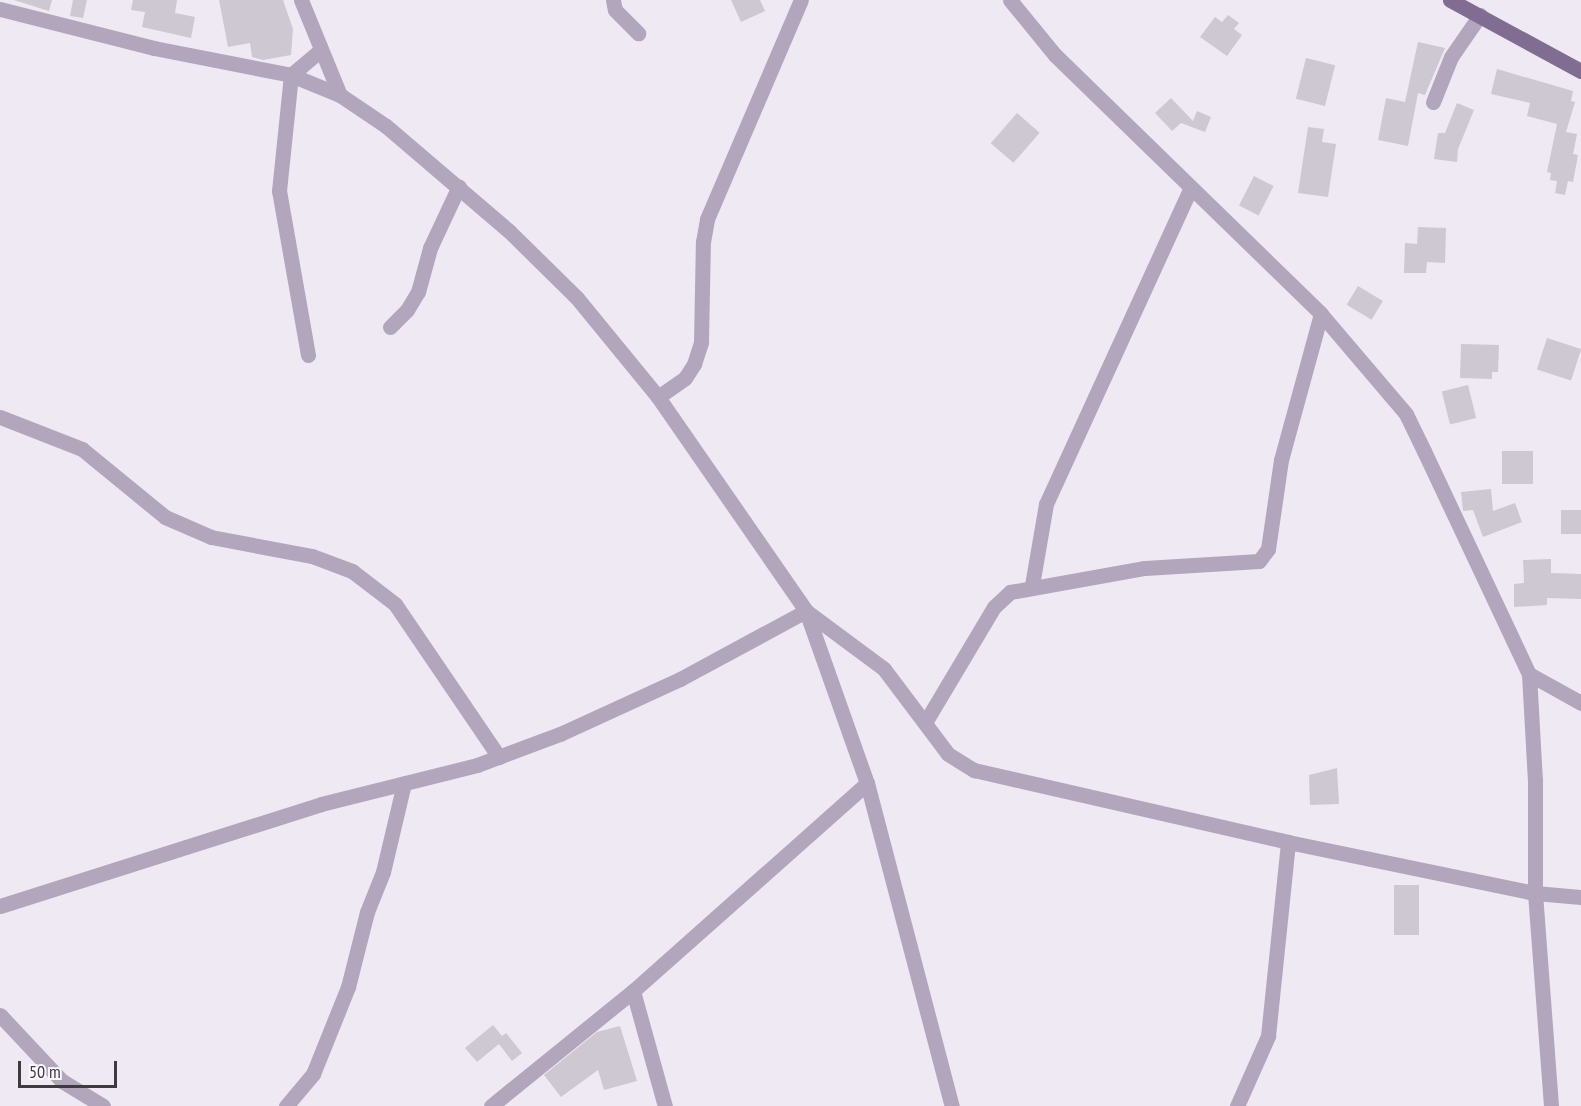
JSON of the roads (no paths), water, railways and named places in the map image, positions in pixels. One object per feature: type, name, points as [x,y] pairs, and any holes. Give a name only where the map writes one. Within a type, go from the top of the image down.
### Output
[{"type":"main road","points":[[1450,0],[1581,71]]},
{"type":"street","points":[[301,0],[340,95]]},
{"type":"street","points":[[613,0],[615,10],[638,33]]},
{"type":"street","points":[[658,397],[685,378],[694,364],[701,342],[703,242],[707,219],[801,0]]},
{"type":"street","points":[[1010,0],[1055,55],[1190,189],[1321,314],[1406,414],[1528,674],[1535,780],[1535,893],[1551,1106]]},
{"type":"street","points":[[0,9],[154,48],[291,75],[340,95],[386,126],[459,186],[577,298],[658,397],[806,611],[867,783],[952,1106]]},
{"type":"street","points":[[1433,102],[1451,57],[1480,15]]},
{"type":"street","points":[[308,355],[279,191],[291,75],[320,51]]},
{"type":"street","points":[[390,327],[408,310],[418,292],[429,248],[459,186]]},
{"type":"street","points":[[1032,585],[1046,504],[1190,189]]},
{"type":"street","points":[[926,721],[993,607],[1010,592],[1032,585],[1144,568],[1259,561],[1268,549],[1281,460],[1321,314]]},
{"type":"street","points":[[0,417],[82,448],[165,517],[211,537],[312,556],[352,571],[395,604],[499,757]]},
{"type":"street","points":[[806,611],[866,651],[926,721],[948,754],[974,770],[1288,842],[1535,893],[1581,897]]},
{"type":"street","points":[[0,906],[321,804],[499,757],[560,734],[680,679],[806,611]]},
{"type":"street","points":[[1528,674],[1581,703]]},
{"type":"street","points":[[286,1106],[313,1074],[348,987],[367,912],[383,872],[404,783]]},
{"type":"street","points":[[491,1106],[633,991],[867,783]]},
{"type":"street","points":[[1237,1106],[1268,1036],[1288,842]]},
{"type":"street","points":[[633,991],[665,1106]]},
{"type":"street","points":[[0,1015],[62,1081],[103,1106]]}]
